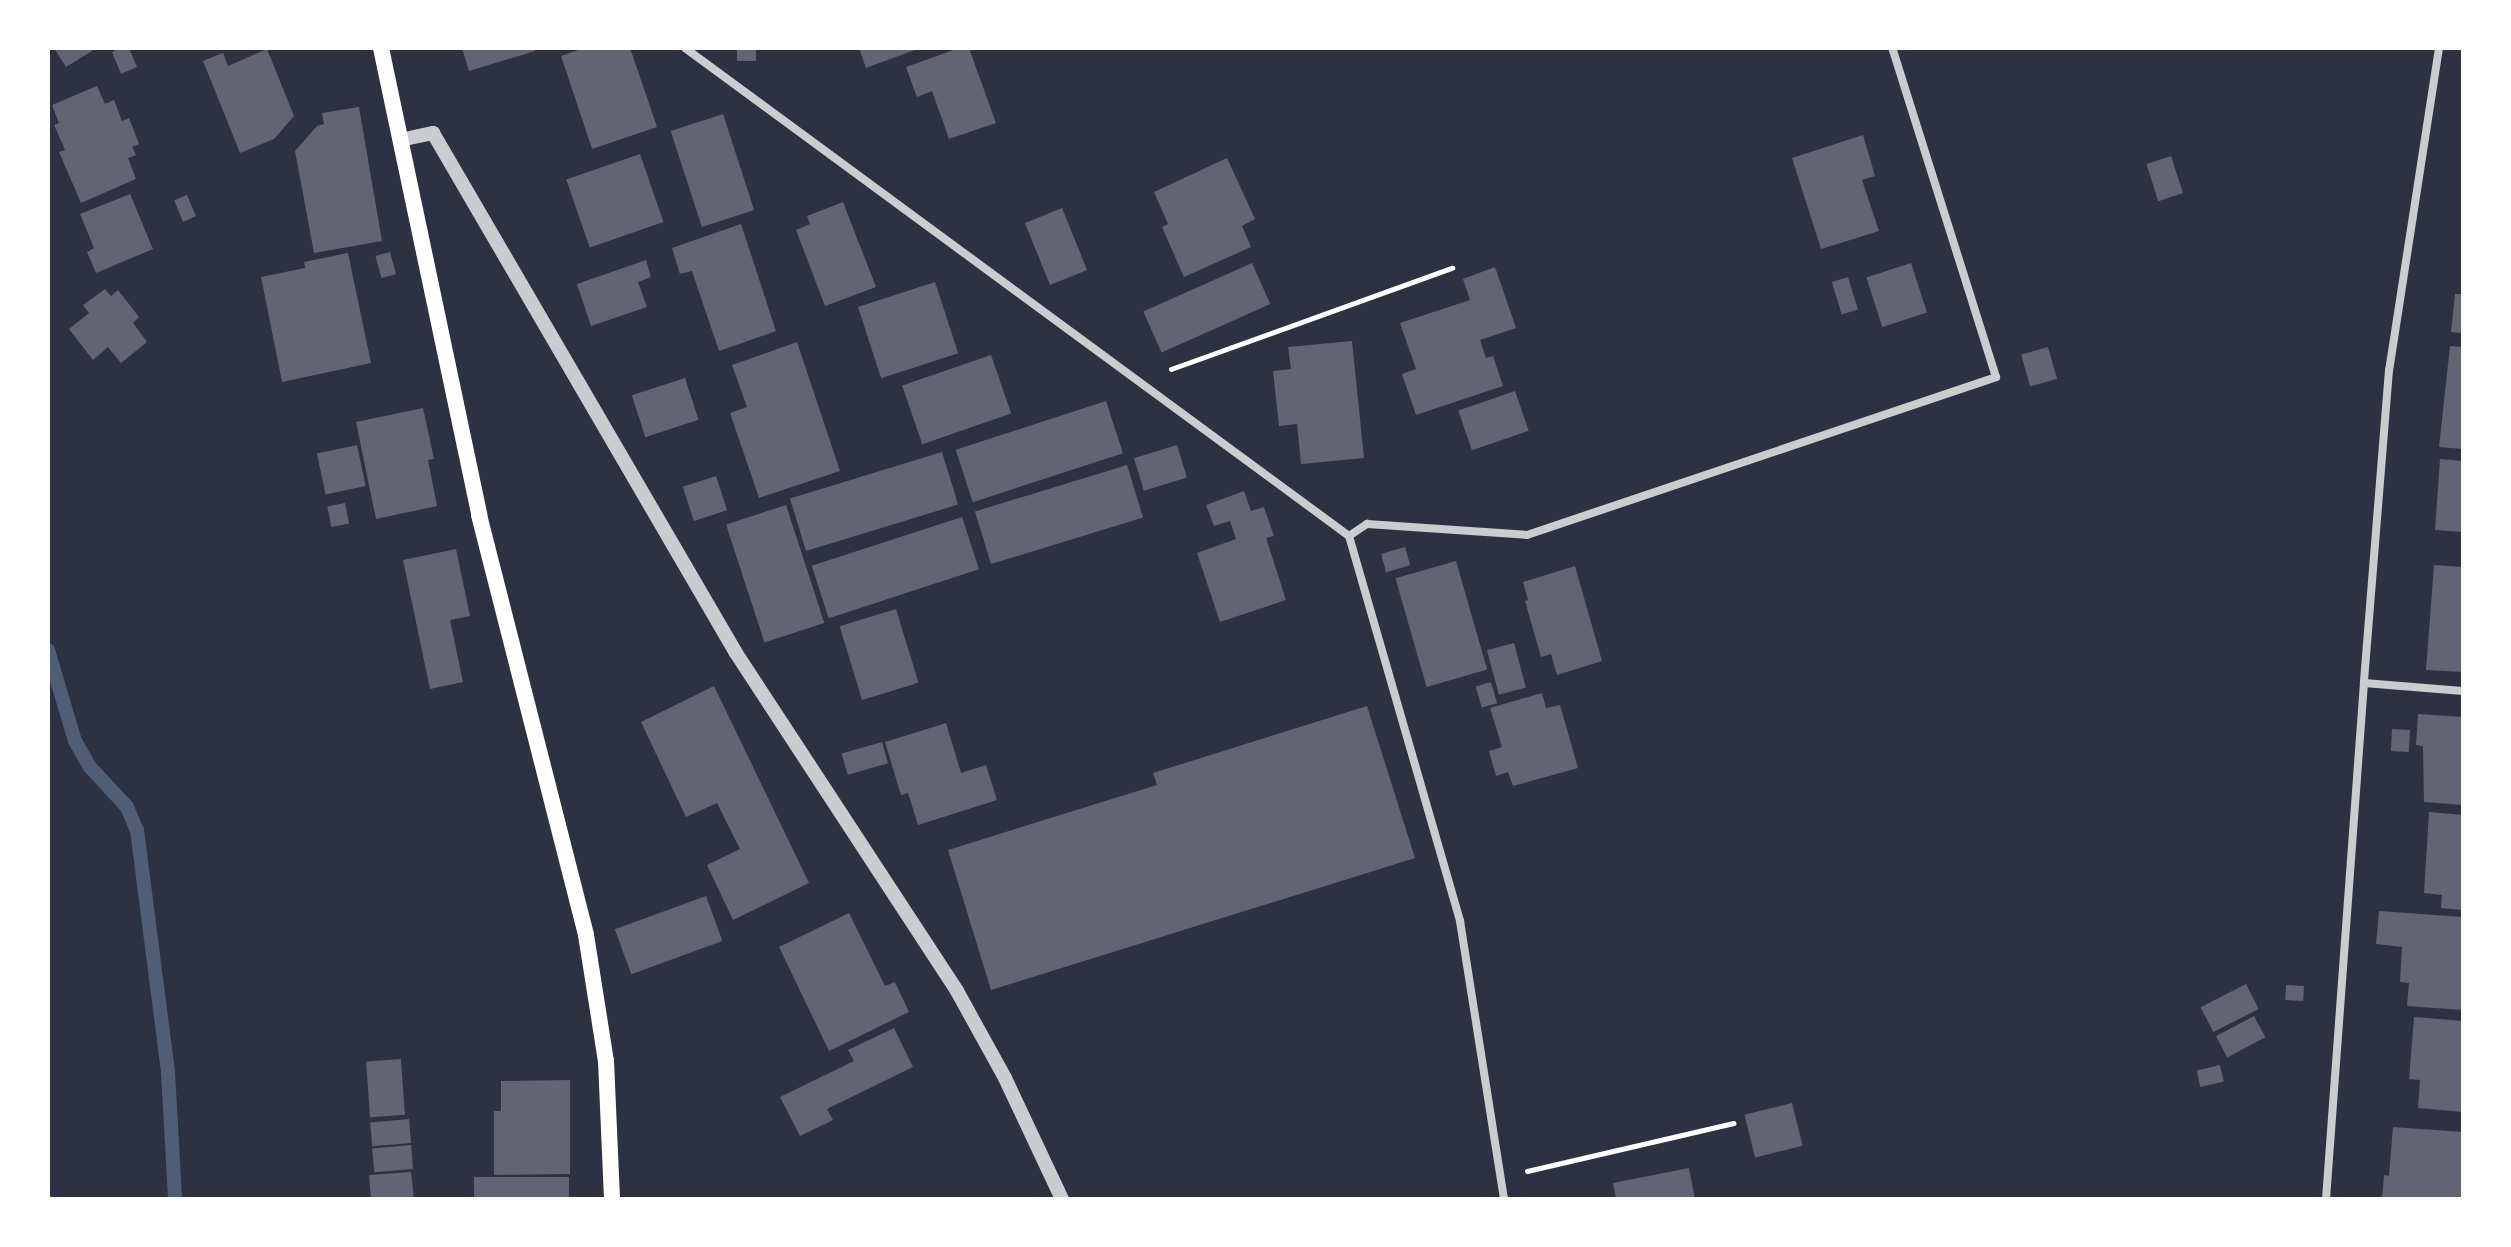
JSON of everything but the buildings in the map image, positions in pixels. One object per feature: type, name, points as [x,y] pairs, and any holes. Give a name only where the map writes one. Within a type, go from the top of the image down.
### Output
[{"type":"main road","points":[[381,48],[479,515],[586,935],[606,1061],[612,1199]]},
{"type":"street","points":[[685,48],[1349,536],[1460,921],[1504,1199]]},
{"type":"street","points":[[1349,536],[1367,524],[1527,535],[1996,377],[1892,48]]},
{"type":"street","points":[[2326,1199],[2389,370],[2439,48]]},
{"type":"street","points":[[400,140],[433,133],[736,653],[963,1001],[1005,1078],[1062,1199]]},
{"type":"street","points":[[2364,683],[2463,691]]},
{"type":"path","points":[[1155,391],[1172,367],[1452,268]]},
{"type":"path","points":[[1500,1175],[1733,1123]]},
{"type":"waterway","points":[[48,650],[75,741],[90,767],[127,807],[137,830],[168,1072],[175,1199]]}]
